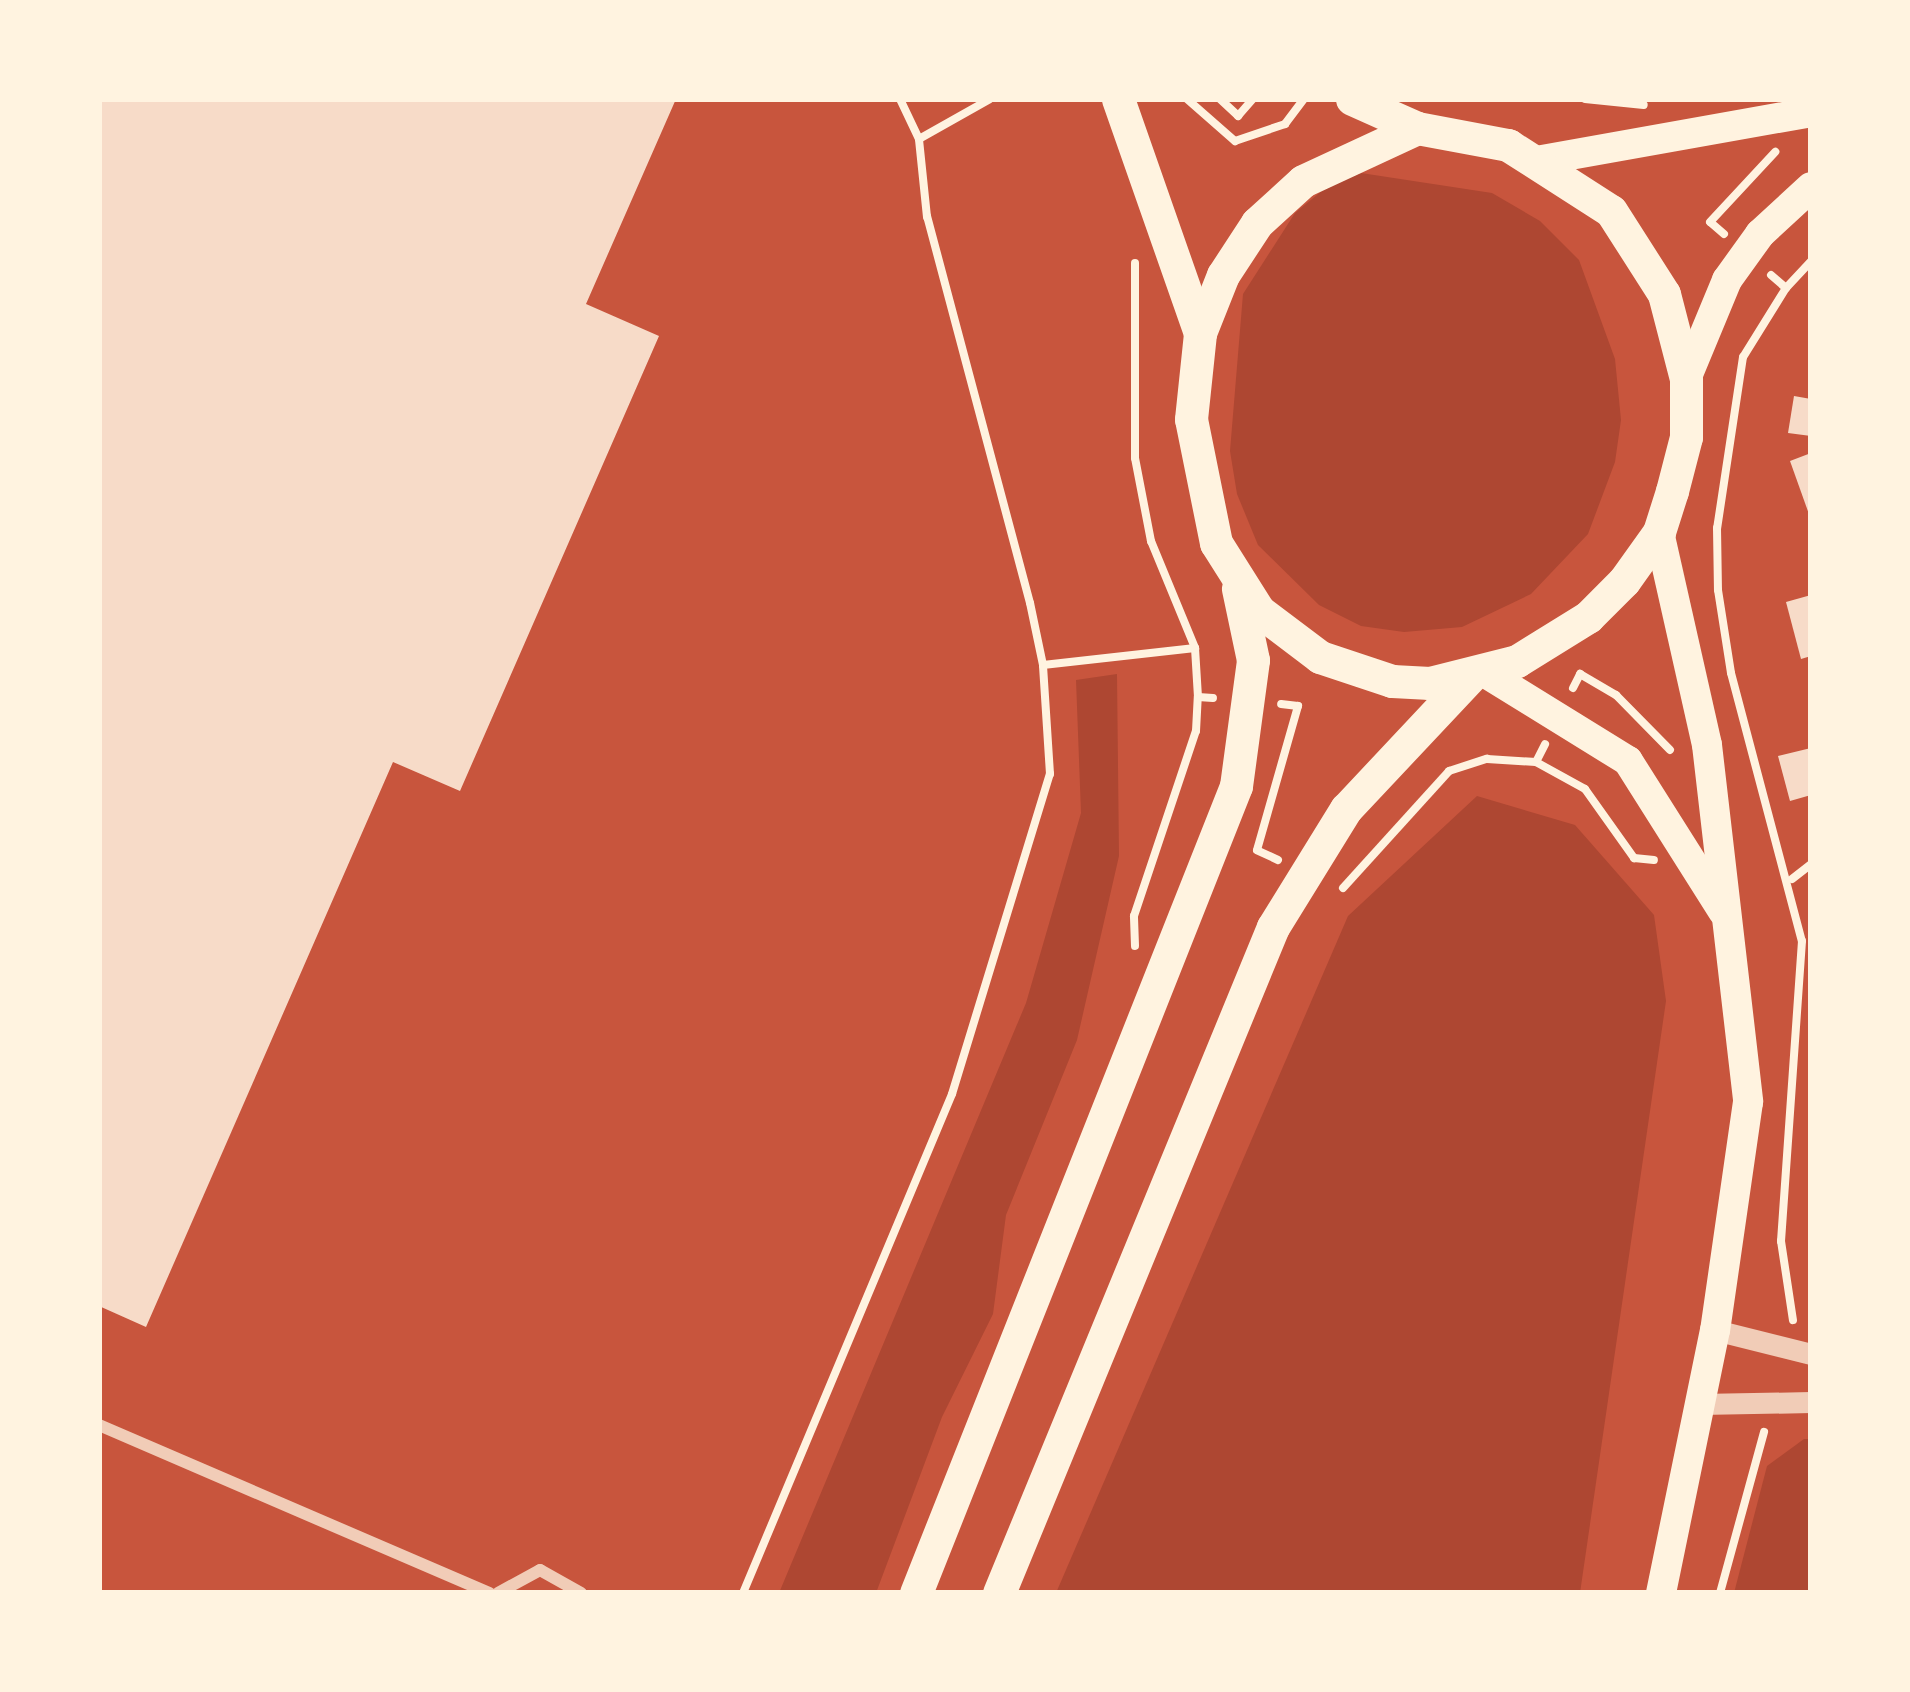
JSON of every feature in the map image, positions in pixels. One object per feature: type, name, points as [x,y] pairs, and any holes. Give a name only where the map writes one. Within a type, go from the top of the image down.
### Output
[{"type":"highway","points":[[1118,99],[1200,333]]},
{"type":"highway","points":[[1352,99],[1417,128],[1463,133],[1542,160],[1627,230],[1664,294],[1686,379],[1685,437],[1659,532],[1588,617],[1477,674],[1430,683],[1355,672],[1287,637],[1236,581],[1216,543],[1194,462],[1200,333],[1222,275],[1257,224],[1303,181],[1417,128]]},
{"type":"highway","points":[[916,1593],[1236,786],[1253,660],[1236,581]]},
{"type":"highway","points":[[999,1593],[1292,890],[1346,809],[1477,674]]},
{"type":"main road","points":[[1542,160],[1811,112]]},
{"type":"main road","points":[[1686,379],[1727,280],[1760,234],[1811,187]]},
{"type":"main road","points":[[1659,532],[1707,745],[1733,928],[1748,1102],[1715,1330],[1661,1593]]},
{"type":"main road","points":[[1477,674],[1628,761],[1733,928]]},
{"type":"street","points":[[1715,1330],[1811,1354]]},
{"type":"street","points":[[1700,1404],[1811,1402]]},
{"type":"street","points":[[99,1425],[493,1593],[540,1570],[581,1593]]},
{"type":"path","points":[[743,1593],[952,1094],[1021,888],[1050,774],[1043,665],[927,217],[919,139],[901,99]]},
{"type":"path","points":[[919,139],[990,99]]},
{"type":"path","points":[[1187,99],[1234,141],[1285,124],[1304,99]]},
{"type":"path","points":[[1220,99],[1238,116],[1253,99]]},
{"type":"path","points":[[1718,229],[1710,221],[1777,158],[1772,141]]},
{"type":"path","points":[[1134,244],[1135,458],[1150,541],[1195,648],[1198,697],[1196,731],[1131,944],[1171,958]]},
{"type":"path","points":[[1793,1318],[1797,1309],[1780,1270],[1801,1011],[1792,879],[1732,673],[1717,528],[1743,357],[1786,288],[1811,261]]},
{"type":"path","points":[[1776,280],[1786,288]]},
{"type":"path","points":[[1043,665],[1195,648]]},
{"type":"path","points":[[1574,685],[1580,674],[1616,695],[1657,730],[1677,760],[1688,755]]},
{"type":"path","points":[[1198,697],[1214,698]]},
{"type":"path","points":[[1276,859],[1257,850],[1298,706],[1282,704]]},
{"type":"path","points":[[1536,762],[1544,745]]},
{"type":"path","points":[[1335,898],[1449,771],[1487,759],[1536,762],[1585,789],[1634,858],[1697,865]]},
{"type":"path","points":[[1792,879],[1811,864]]},
{"type":"path","points":[[1720,1593],[1765,1431]]},
{"type":"shaded area","points":[[1361,173],[1492,193],[1540,221],[1579,260],[1615,359],[1621,420],[1615,462],[1588,534],[1531,594],[1462,627],[1404,632],[1361,626],[1319,605],[1258,545],[1237,494],[1230,451],[1243,294],[1295,213],[1329,185]]},
{"type":"shaded area","points":[[1117,674],[1119,856],[1077,1040],[1006,1215],[993,1314],[942,1417],[876,1593],[779,1593],[1026,1003],[1081,813],[1076,680]]},
{"type":"shaded area","points":[[1477,796],[1575,825],[1654,915],[1666,1001],[1580,1593],[1056,1593],[1348,916]]},
{"type":"shaded area","points":[[1804,1439],[1811,1439],[1811,1593],[1734,1593],[1767,1466]]},
{"type":"building","points":[[99,99],[676,99],[586,304],[659,336],[460,791],[393,762],[146,1327],[99,1306]]},
{"type":"building","points":[[1794,396],[1811,399],[1811,436],[1788,433]]},
{"type":"building","points":[[1811,453],[1811,517],[1810,517],[1790,461]]},
{"type":"building","points":[[1811,595],[1811,656],[1801,659],[1786,602]]},
{"type":"building","points":[[1811,748],[1811,795],[1790,801],[1778,756]]}]
